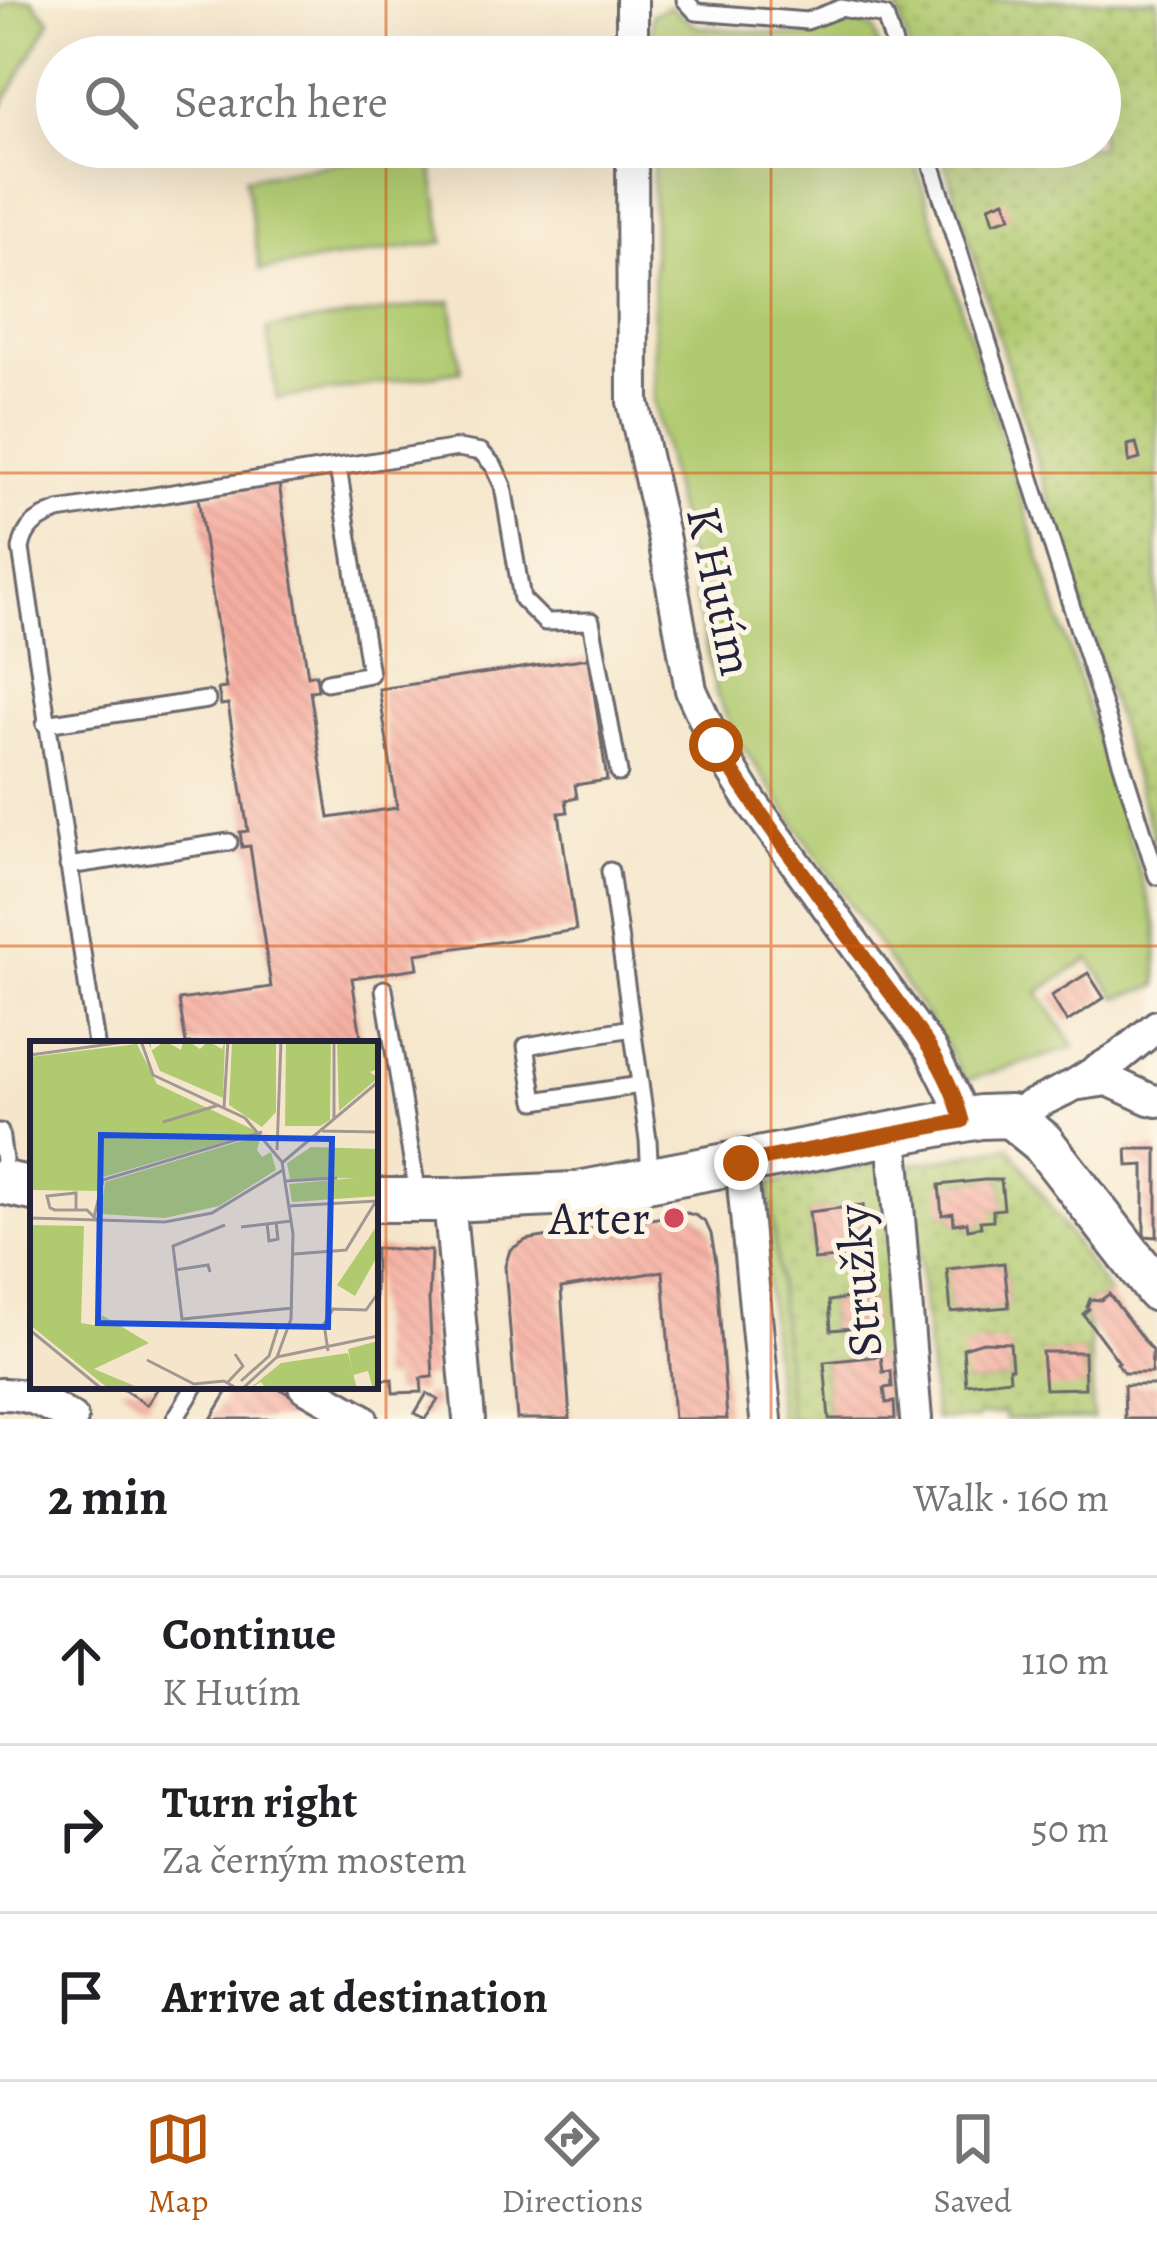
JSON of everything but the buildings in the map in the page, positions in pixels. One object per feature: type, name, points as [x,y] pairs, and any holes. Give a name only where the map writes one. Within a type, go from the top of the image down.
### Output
[{"type":"street","points":[[632,0],[632,36]]},
{"type":"street","name":"K Hutím","points":[[632,168],[633,402],[692,690],[716,745],[751,801],[931,1050],[962,1121]]},
{"type":"street","points":[[378,1200],[573,1194],[980,1117],[1010,1116],[1074,1085],[1157,1026]]},
{"type":"street","points":[[1074,1085],[1108,1080],[1157,1100]]},
{"type":"street","points":[[1010,1116],[1042,1142],[1157,1290]]},
{"type":"street","name":"Stružky","points":[[892,1135],[916,1419]]},
{"type":"street","points":[[741,1163],[766,1419]]},
{"type":"street","points":[[0,1179],[30,1188]]},
{"type":"street","points":[[434,1200],[469,1419]]},
{"type":"street","points":[[294,1389],[362,1419]]},
{"type":"street","points":[[0,1394],[39,1399],[72,1419]]},
{"type":"lane","points":[[686,0],[696,12],[807,21],[841,8],[885,16],[891,36]]},
{"type":"lane","points":[[933,168],[1157,876]]},
{"type":"lane","points":[[96,1041],[21,549],[24,534],[36,520],[58,511],[338,466],[458,448],[481,452],[503,486],[522,599],[545,622],[592,621],[619,773]]},
{"type":"lane","points":[[327,682],[370,674],[338,466]]},
{"type":"lane","points":[[46,724],[207,700]]},
{"type":"lane","points":[[68,866],[229,842]]},
{"type":"lane","points":[[610,871],[650,1180]]},
{"type":"lane","points":[[384,989],[434,1200]]},
{"type":"lane","points":[[632,1028],[526,1046],[536,1101],[640,1085]]},
{"type":"lane","points":[[0,1132],[4,1160],[0,1179]]},
{"type":"lane","points":[[175,1419],[193,1389]]},
{"type":"green space","points":[[13,0],[32,0],[50,21],[42,36],[36,36],[36,46],[0,110],[0,7]]},
{"type":"green space","points":[[894,0],[1157,0],[1157,849],[946,168],[1121,168],[1121,36],[905,36]]},
{"type":"green space","points":[[669,6],[697,27],[796,36],[652,36],[652,15]]},
{"type":"green space","points":[[849,20],[873,29],[875,36],[809,36]]},
{"type":"green space","points":[[308,168],[432,168],[444,242],[260,270],[245,178]]},
{"type":"green space","points":[[653,168],[917,168],[1157,927],[1157,986],[1117,998],[1089,959],[1038,992],[1075,1047],[965,1081],[944,1042],[734,734],[716,693],[654,403]]},
{"type":"green space","points":[[451,301],[461,371],[277,399],[267,329]]},
{"type":"green space","points":[[1010,1147],[1109,1294],[1101,1300],[1090,1299],[1083,1314],[1090,1331],[1093,1419],[1005,1419],[1004,1413],[977,1419],[935,1419],[910,1165]],"holes":[[[1001,1180],[1003,1209],[993,1210],[980,1221],[980,1227],[969,1229],[967,1222],[954,1223],[953,1213],[942,1214],[957,1183]],[[1004,1264],[1008,1306],[951,1312],[948,1269]],[[983,1342],[993,1342],[1012,1367],[1010,1379],[966,1383]],[[1084,1352],[1084,1388],[1042,1353]]]},
{"type":"green space","points":[[880,1163],[907,1419],[895,1419],[894,1403],[886,1403],[880,1357],[824,1362],[829,1419],[790,1419],[770,1184]],"holes":[[[863,1205],[868,1252],[814,1260],[809,1213]],[[871,1291],[831,1330],[829,1301]]]},
{"type":"green space","points":[[770,1184],[790,1419],[779,1419],[759,1198],[763,1186]]},
{"type":"place","name":"Arter","points":[[674,1218]]},
{"type":"route","points":[[716,745],[751,801],[931,1050],[962,1121],[741,1163]]}]
